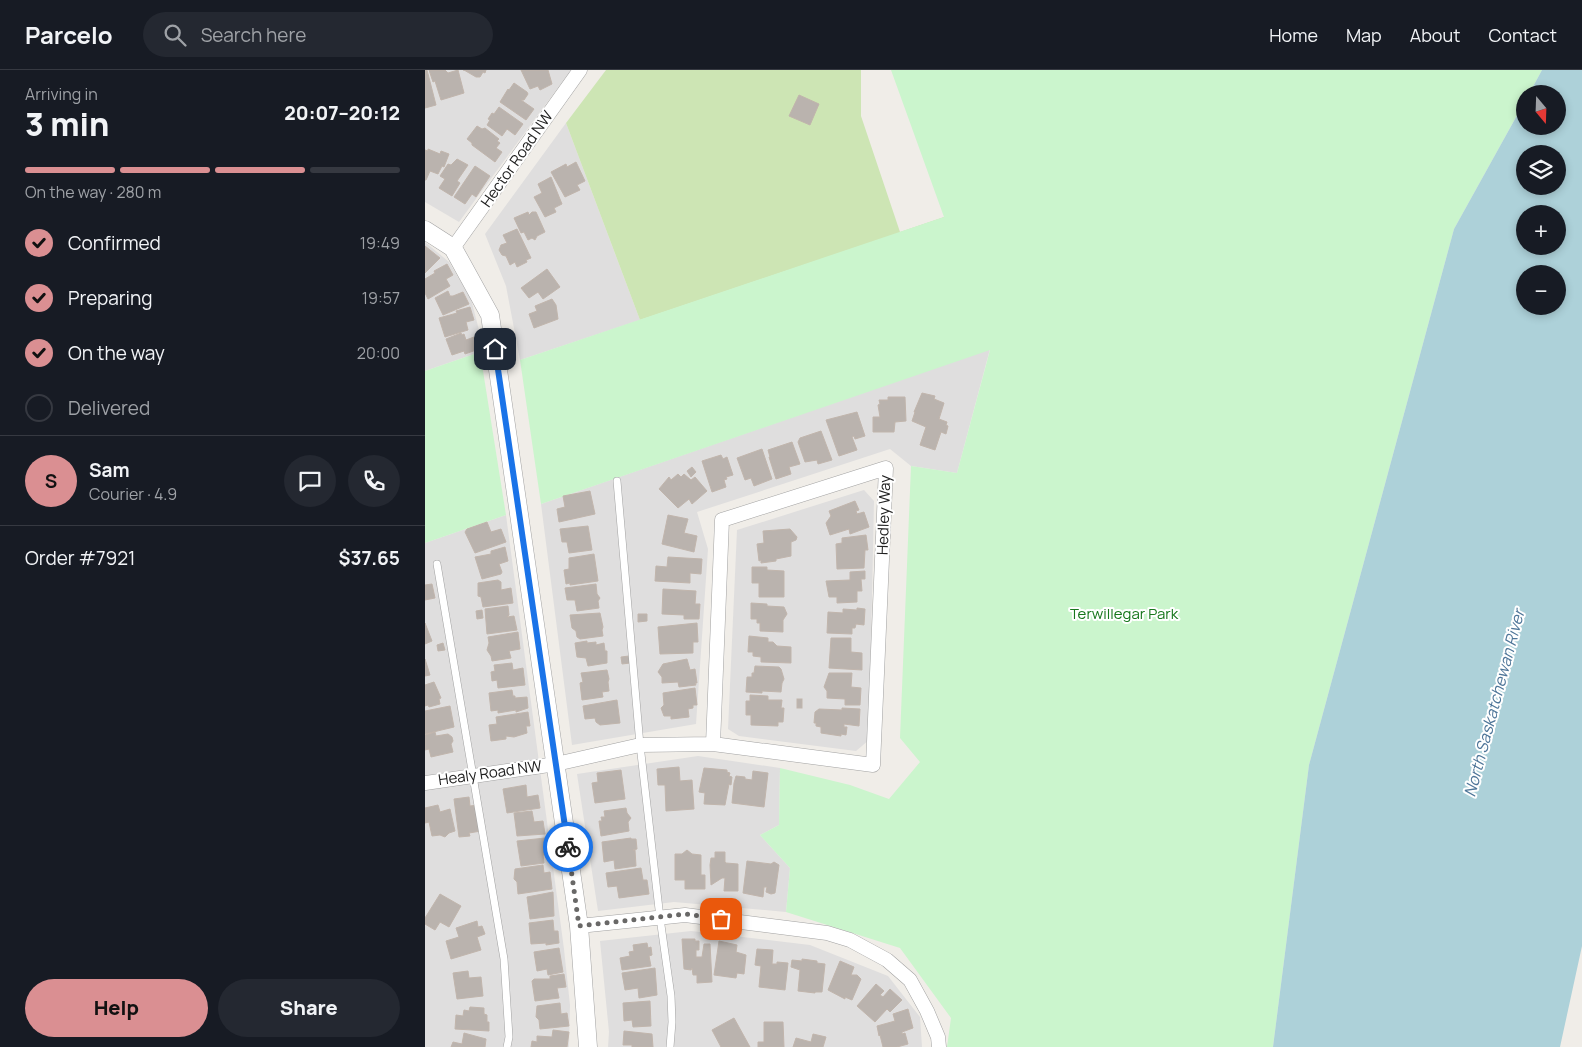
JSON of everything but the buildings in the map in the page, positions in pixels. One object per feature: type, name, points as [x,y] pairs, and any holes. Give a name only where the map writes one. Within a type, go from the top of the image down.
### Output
[{"type":"street","name":"Hector Road NW","points":[[453,248],[580,70]]},
{"type":"street","points":[[425,230],[453,248],[490,315],[579,926],[587,1047]]},
{"type":"street","name":"Hedley Way","points":[[556,764],[641,745],[713,744],[873,766],[886,468],[722,520],[713,744]]},
{"type":"street","name":"Healy Road NW","points":[[425,783],[556,764]]},
{"type":"street","points":[[579,926],[685,914],[827,933],[850,940],[887,960],[909,980],[927,1010],[939,1037],[939,1047]]},
{"type":"lane","points":[[617,481],[641,745],[660,918],[671,996],[672,1022],[670,1047]]},
{"type":"lane","points":[[437,564],[504,959],[509,1037],[507,1047]]},
{"type":"shaded area","points":[[425,70],[571,70],[459,222],[425,202]]},
{"type":"shaded area","points":[[566,123],[640,320],[520,360],[506,286],[485,234]]},
{"type":"shaded area","points":[[425,242],[449,262],[471,299],[479,330],[480,352],[425,371]]},
{"type":"shaded area","points":[[990,349],[957,473],[911,466],[890,449],[697,512],[708,549],[696,724],[572,745],[541,504]]},
{"type":"shaded area","points":[[864,490],[874,501],[869,740],[856,751],[739,736],[728,729],[737,530]]},
{"type":"shaded area","points":[[506,515],[564,949],[570,1005],[569,1047],[425,1047],[425,543]]},
{"type":"shaded area","points":[[698,756],[780,768],[779,825],[760,835],[790,868],[786,912],[674,902],[598,911],[577,774]]},
{"type":"shaded area","points":[[691,931],[810,945],[888,976],[920,1017],[922,1047],[608,1047],[609,1032],[600,941]]},
{"type":"green space","points":[[606,70],[861,70],[861,116],[900,232],[944,217],[1259,152],[881,239],[640,320],[566,123]]},
{"type":"green space","name":"Terwillegar Park","points":[[891,70],[1542,70],[1534,85],[1516,85],[1516,117],[1454,229],[1309,765],[1273,1047],[947,1047],[951,1018],[900,948],[786,912],[790,868],[760,835],[779,825],[780,768],[850,785],[889,799],[920,762],[900,738],[911,466],[957,473],[990,350],[541,504],[520,360],[944,217]]},
{"type":"green space","points":[[480,352],[506,515],[425,543],[425,371]]},
{"type":"water","name":"North Saskatchewan River","points":[[1542,70],[1582,70],[1582,946],[1560,1047],[1273,1047],[1309,765],[1454,229],[1516,117],[1516,135],[1566,135],[1566,85],[1534,85]]},
{"type":"way so far","points":[[568,847],[579,926],[685,914],[721,919]]},
{"type":"route","points":[[495,349],[568,847]]}]
